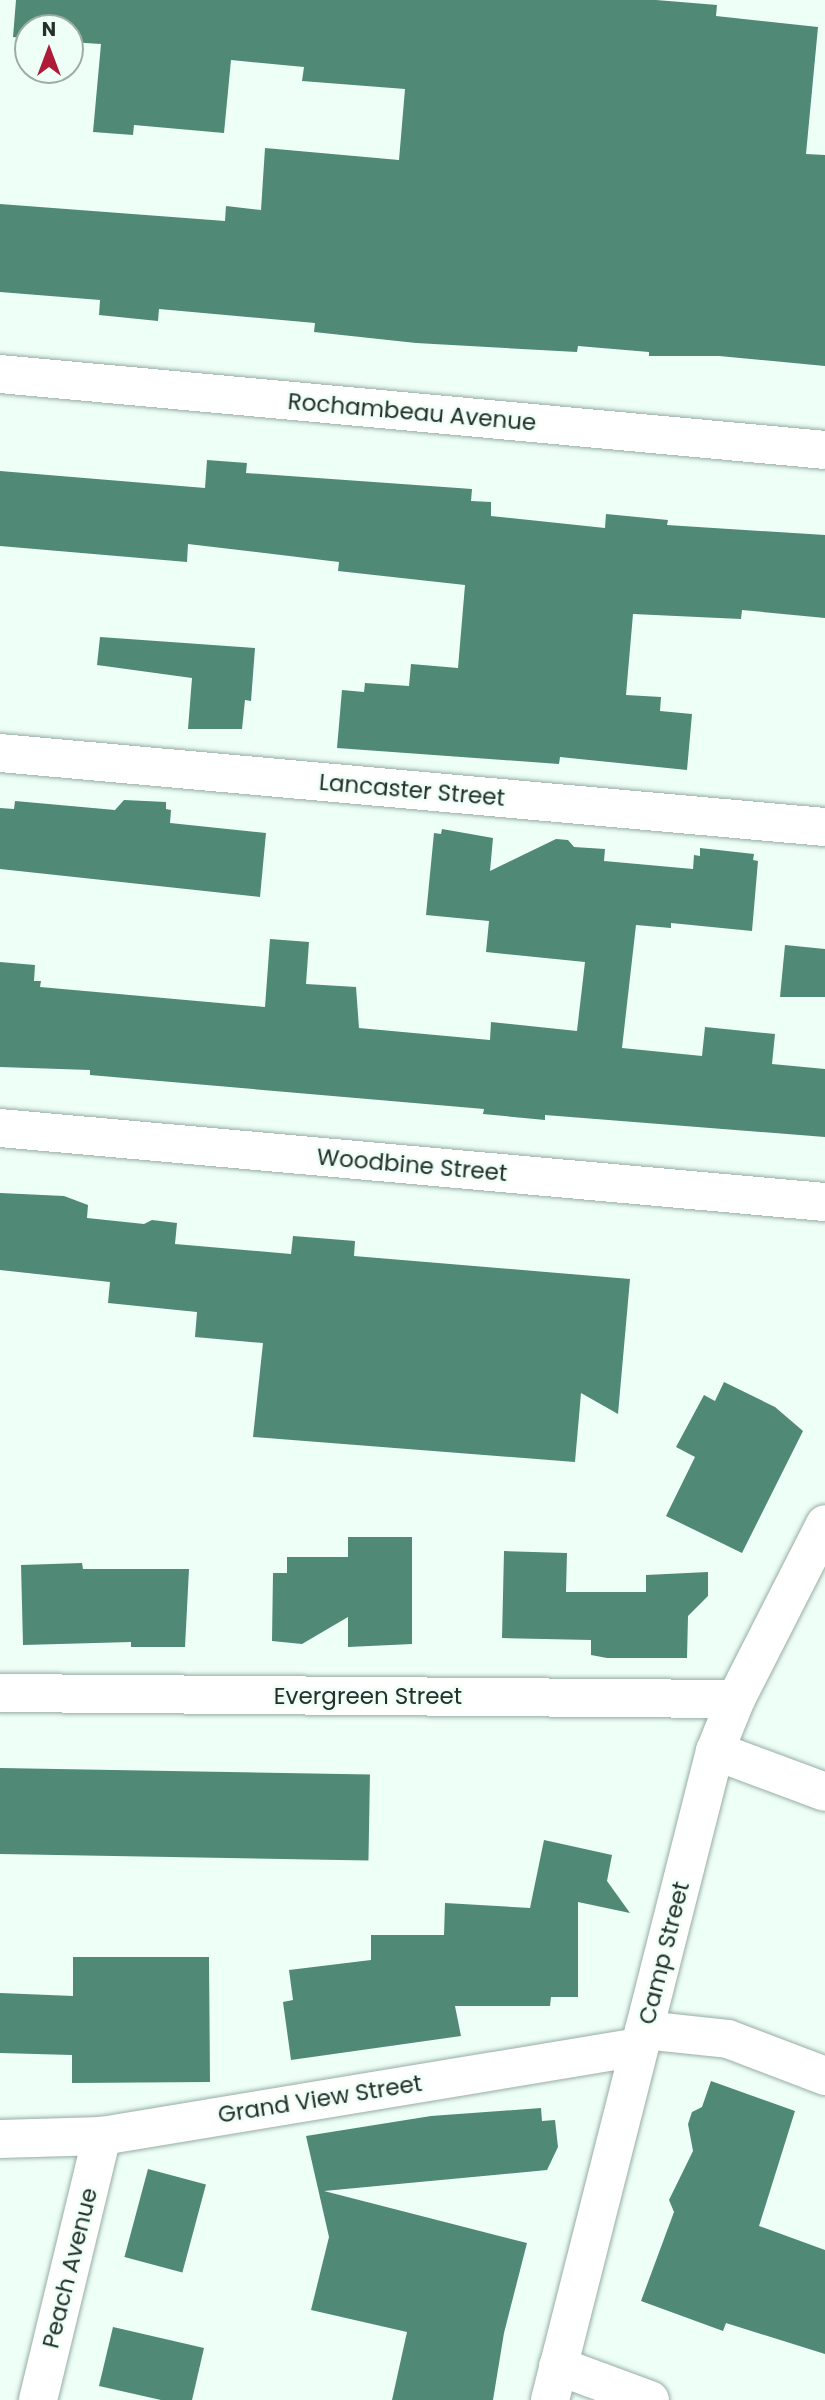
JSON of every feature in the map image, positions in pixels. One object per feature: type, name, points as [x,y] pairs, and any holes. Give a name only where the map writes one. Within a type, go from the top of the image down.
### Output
[{"type":"street","name":"Rochambeau Avenue","points":[[0,374],[825,450]]},
{"type":"street","name":"Lancaster Street","points":[[0,753],[825,827]]},
{"type":"street","name":"Woodbine Street","points":[[0,1128],[825,1202]]},
{"type":"street","name":"Camp Street","points":[[554,2383],[715,1751],[736,1699],[825,1524]]},
{"type":"street","name":"Evergreen Street","points":[[0,1693],[736,1699]]},
{"type":"street","points":[[715,1751],[825,1792]]},
{"type":"street","name":"Grand View Street","points":[[0,2139],[102,2137],[642,2038],[728,2039],[825,2076]]},
{"type":"street","name":"Peach Avenue","points":[[38,2400],[102,2137]]},
{"type":"street","points":[[554,2383],[650,2400]]},
{"type":"building","points":[[16,0],[656,0],[717,5],[716,16],[818,27],[806,154],[825,155],[825,366],[719,356],[649,356],[649,352],[578,346],[577,352],[416,343],[314,332],[315,323],[159,309],[158,321],[99,315],[100,300],[0,292],[0,204],[225,221],[226,206],[261,210],[265,148],[399,160],[405,89],[302,81],[304,67],[231,60],[224,133],[134,125],[133,135],[93,132],[101,44],[84,43],[84,14],[15,14]]},
{"type":"building","points":[[207,460],[247,463],[246,473],[472,489],[471,501],[491,502],[491,516],[605,528],[606,514],[668,520],[667,525],[825,535],[825,618],[742,610],[741,619],[633,614],[626,695],[661,697],[660,711],[692,714],[687,770],[560,757],[559,764],[337,748],[342,690],[364,692],[365,683],[409,686],[411,664],[458,668],[465,585],[338,571],[339,562],[188,544],[187,562],[0,546],[0,471],[205,488]]},
{"type":"building","points":[[100,637],[255,648],[251,701],[245,700],[242,729],[188,729],[192,678],[97,665]]},
{"type":"building","points":[[124,800],[166,802],[166,809],[171,810],[170,823],[266,833],[260,897],[0,869],[0,808],[14,809],[15,801],[115,810]]},
{"type":"building","points":[[442,829],[493,838],[490,871],[556,839],[568,840],[574,847],[605,849],[604,861],[693,869],[694,855],[700,856],[700,848],[754,854],[753,860],[758,861],[752,931],[671,923],[671,928],[636,925],[622,1048],[702,1056],[705,1027],[775,1034],[772,1064],[825,1069],[825,1137],[545,1115],[545,1120],[483,1114],[484,1109],[90,1075],[90,1070],[0,1067],[0,962],[35,965],[34,981],[41,981],[40,987],[265,1007],[270,939],[309,942],[306,984],[356,987],[359,1028],[490,1040],[491,1022],[577,1031],[585,962],[486,952],[489,921],[426,915],[434,833],[441,834]]},
{"type":"building","points":[[785,945],[825,949],[825,997],[780,997]]},
{"type":"building","points":[[0,1193],[64,1196],[88,1205],[87,1218],[144,1224],[152,1220],[177,1223],[175,1244],[291,1254],[293,1236],[355,1241],[354,1256],[630,1279],[618,1414],[581,1393],[575,1462],[253,1437],[263,1343],[195,1337],[197,1312],[108,1303],[110,1282],[0,1270]]},
{"type":"building","points":[[724,1382],[775,1407],[803,1431],[742,1553],[666,1516],[695,1457],[676,1447],[704,1395],[715,1401]]},
{"type":"building","points":[[348,1537],[412,1537],[412,1644],[348,1647],[348,1617],[302,1644],[272,1641],[273,1573],[287,1573],[287,1557],[348,1557]]},
{"type":"building","points":[[504,1551],[567,1553],[566,1592],[646,1592],[646,1575],[708,1572],[708,1596],[688,1616],[687,1658],[607,1658],[591,1655],[591,1640],[502,1638]]},
{"type":"building","points":[[82,1563],[83,1569],[189,1569],[185,1647],[131,1647],[131,1642],[23,1645],[21,1565]]},
{"type":"building","points":[[0,1768],[370,1774],[368,1860],[0,1854]]},
{"type":"building","points":[[544,1840],[612,1855],[607,1881],[630,1913],[578,1902],[578,1997],[551,1997],[550,2006],[455,2006],[461,2036],[291,2060],[283,2002],[293,2000],[289,1970],[371,1960],[371,1935],[444,1935],[445,1903],[530,1908]]},
{"type":"building","points":[[73,1957],[209,1957],[210,2082],[72,2083],[72,2055],[0,2053],[0,1993],[73,1996]]},
{"type":"building","points":[[711,2081],[795,2111],[759,2226],[825,2250],[825,2354],[726,2323],[723,2331],[641,2301],[674,2212],[669,2200],[693,2151],[688,2124],[692,2112],[702,2107]]},
{"type":"building","points":[[541,2108],[542,2121],[555,2120],[558,2147],[547,2170],[324,2191],[527,2243],[504,2333],[493,2400],[392,2400],[407,2332],[311,2310],[329,2237],[306,2136],[431,2116]]},
{"type":"building","points":[[148,2169],[206,2185],[182,2272],[124,2257]]},
{"type":"building","points":[[113,2327],[204,2348],[192,2400],[161,2400],[99,2386]]}]
